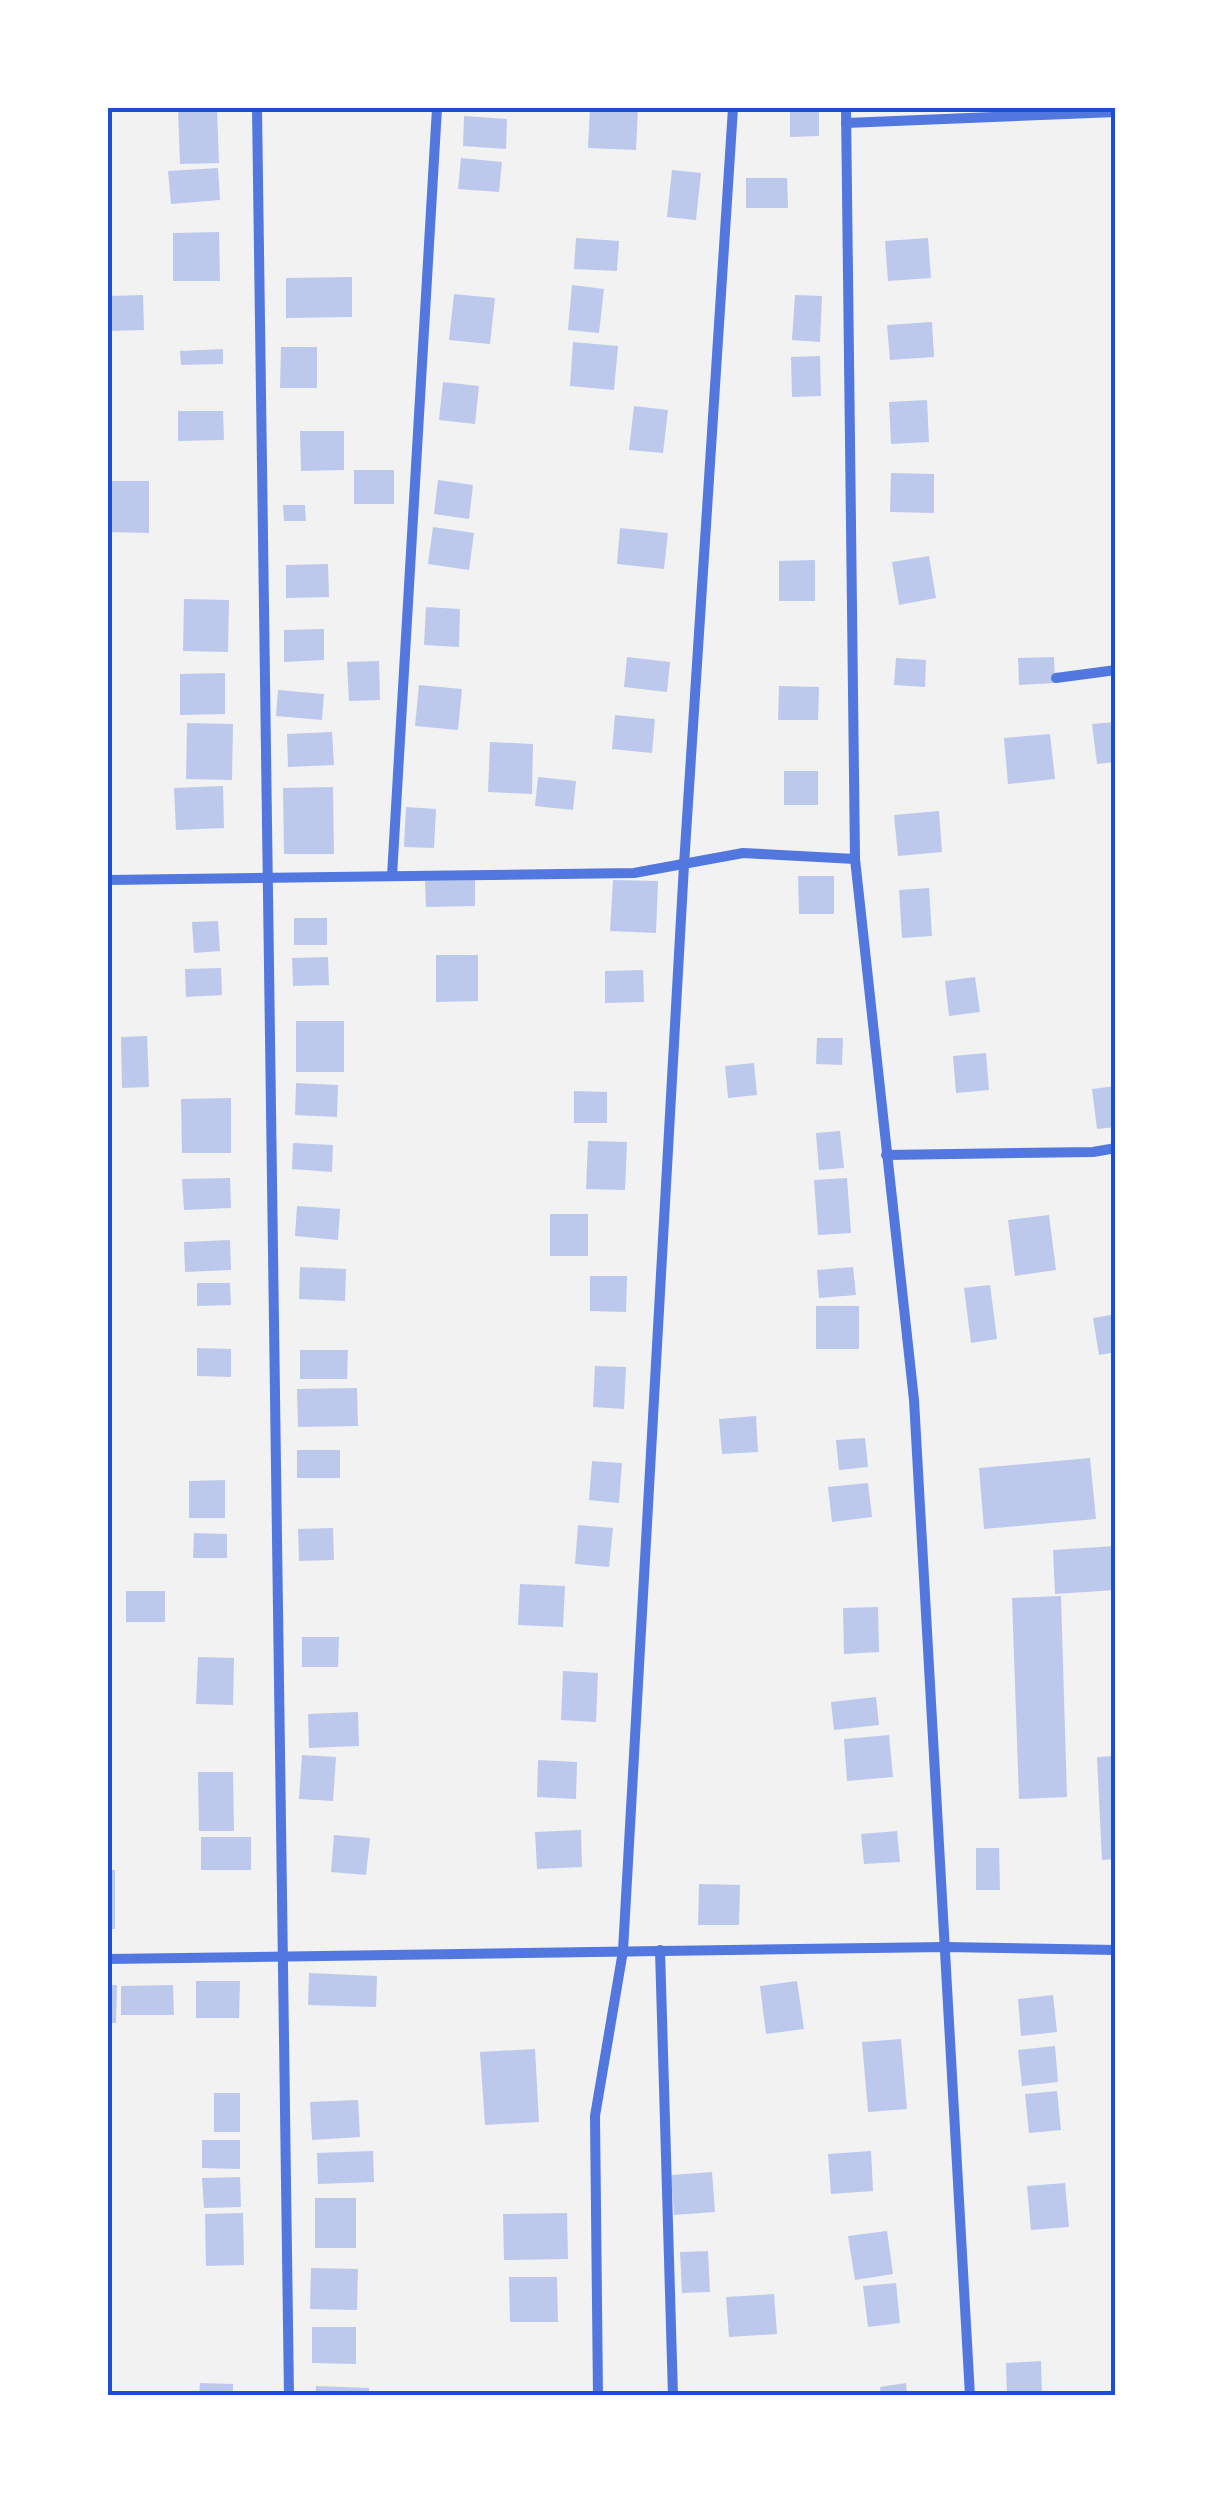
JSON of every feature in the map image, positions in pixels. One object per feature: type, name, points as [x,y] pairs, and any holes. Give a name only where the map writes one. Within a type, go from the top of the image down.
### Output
[{"type":"street","points":[[257,108],[288,2396]]},
{"type":"street","points":[[392,876],[437,108]]},
{"type":"street","points":[[598,2396],[595,2116],[623,1951],[684,864],[733,108]]},
{"type":"street","points":[[846,108],[855,859],[914,1400],[970,2396]]},
{"type":"street","points":[[846,122],[1116,112]]},
{"type":"street","points":[[1056,678],[1116,670]]},
{"type":"street","points":[[108,880],[634,872],[743,853],[855,859]]},
{"type":"street","points":[[886,1155],[1094,1152],[1116,1148]]},
{"type":"street","points":[[108,1959],[944,1947],[1116,1950]]},
{"type":"street","points":[[660,1950],[673,2396]]},
{"type":"building","points":[[590,108],[638,108],[636,150],[588,148]]},
{"type":"building","points":[[790,108],[819,108],[819,136],[790,137]]},
{"type":"building","points":[[217,109],[219,163],[180,164],[178,110]]},
{"type":"building","points":[[464,116],[507,119],[506,149],[463,146]]},
{"type":"building","points":[[461,158],[502,162],[499,192],[458,189]]},
{"type":"building","points":[[218,168],[220,200],[171,204],[168,171]]},
{"type":"building","points":[[672,170],[701,173],[696,220],[667,217]]},
{"type":"building","points":[[746,178],[787,178],[788,208],[746,208]]},
{"type":"building","points":[[219,232],[220,281],[173,281],[173,233]]},
{"type":"building","points":[[576,238],[619,241],[617,271],[574,269]]},
{"type":"building","points":[[928,238],[931,278],[888,281],[885,241]]},
{"type":"building","points":[[352,277],[352,317],[286,318],[286,278]]},
{"type":"building","points":[[572,285],[604,289],[599,333],[568,330]]},
{"type":"building","points":[[454,294],[495,298],[490,344],[449,340]]},
{"type":"building","points":[[143,295],[144,330],[108,331],[108,296]]},
{"type":"building","points":[[795,295],[822,296],[820,342],[792,340]]},
{"type":"building","points":[[932,322],[934,357],[890,360],[887,325]]},
{"type":"building","points":[[573,342],[618,346],[614,390],[570,386]]},
{"type":"building","points":[[281,347],[317,347],[317,388],[280,388]]},
{"type":"building","points":[[223,349],[223,364],[181,365],[180,351]]},
{"type":"building","points":[[820,356],[821,396],[792,397],[791,357]]},
{"type":"building","points":[[443,382],[479,386],[475,424],[439,420]]},
{"type":"building","points":[[927,400],[929,442],[891,444],[889,402]]},
{"type":"building","points":[[634,406],[668,410],[663,453],[629,450]]},
{"type":"building","points":[[178,411],[223,411],[224,440],[178,441]]},
{"type":"building","points":[[300,431],[344,431],[344,470],[301,471]]},
{"type":"building","points":[[354,470],[394,470],[394,504],[354,504]]},
{"type":"building","points":[[891,473],[934,474],[934,513],[890,512]]},
{"type":"building","points":[[438,480],[473,485],[469,519],[434,514]]},
{"type":"building","points":[[108,481],[149,481],[149,533],[108,532]]},
{"type":"building","points":[[283,505],[305,505],[306,521],[284,521]]},
{"type":"building","points":[[433,527],[474,533],[469,570],[428,564]]},
{"type":"building","points":[[620,528],[668,533],[664,569],[617,564]]},
{"type":"building","points":[[929,556],[936,598],[899,605],[892,562]]},
{"type":"building","points":[[815,560],[815,601],[779,601],[779,561]]},
{"type":"building","points":[[328,564],[329,597],[286,598],[286,565]]},
{"type":"building","points":[[184,599],[229,600],[228,652],[183,651]]},
{"type":"building","points":[[426,607],[460,609],[459,647],[424,645]]},
{"type":"building","points":[[324,629],[324,660],[284,662],[284,630]]},
{"type":"building","points":[[627,657],[670,662],[667,692],[624,687]]},
{"type":"building","points":[[1054,657],[1055,683],[1019,685],[1018,658]]},
{"type":"building","points":[[896,658],[926,660],[925,687],[894,685]]},
{"type":"building","points":[[379,661],[380,700],[349,701],[347,662]]},
{"type":"building","points":[[225,673],[225,714],[180,715],[180,674]]},
{"type":"building","points":[[419,685],[462,689],[458,730],[415,726]]},
{"type":"building","points":[[779,686],[819,687],[818,720],[778,720]]},
{"type":"building","points":[[278,690],[324,694],[322,720],[276,716]]},
{"type":"building","points":[[615,715],[655,719],[652,753],[612,749]]},
{"type":"building","points":[[1116,722],[1116,762],[1097,764],[1092,724]]},
{"type":"building","points":[[187,723],[233,724],[232,780],[186,779]]},
{"type":"building","points":[[332,732],[334,765],[288,767],[287,734]]},
{"type":"building","points":[[1050,734],[1055,779],[1008,784],[1004,738]]},
{"type":"building","points":[[490,742],[533,744],[532,794],[488,792]]},
{"type":"building","points":[[784,771],[818,771],[818,805],[784,805]]},
{"type":"building","points":[[538,777],[576,781],[573,810],[535,806]]},
{"type":"building","points":[[223,786],[224,828],[176,830],[174,788]]},
{"type":"building","points":[[333,787],[334,854],[284,854],[283,788]]},
{"type":"building","points":[[406,807],[436,809],[434,848],[404,847]]},
{"type":"building","points":[[939,811],[942,852],[898,856],[894,815]]},
{"type":"building","points":[[798,876],[834,876],[834,914],[799,914]]},
{"type":"building","points":[[475,880],[475,906],[426,907],[425,881]]},
{"type":"building","points":[[613,880],[658,881],[656,933],[610,931]]},
{"type":"building","points":[[929,888],[932,936],[902,938],[899,890]]},
{"type":"building","points":[[294,918],[327,918],[327,945],[294,945]]},
{"type":"building","points":[[218,921],[220,951],[194,953],[192,922]]},
{"type":"building","points":[[436,955],[478,955],[478,1001],[436,1002]]},
{"type":"building","points":[[328,957],[329,985],[293,986],[292,958]]},
{"type":"building","points":[[221,968],[222,995],[186,997],[185,969]]},
{"type":"building","points":[[643,970],[644,1002],[605,1003],[605,971]]},
{"type":"building","points":[[975,977],[980,1012],[949,1016],[945,981]]},
{"type":"building","points":[[296,1021],[344,1021],[344,1072],[296,1072]]},
{"type":"building","points":[[147,1036],[149,1087],[122,1088],[121,1037]]},
{"type":"building","points":[[817,1038],[843,1038],[842,1065],[816,1064]]},
{"type":"building","points":[[986,1053],[989,1090],[956,1093],[953,1056]]},
{"type":"building","points":[[754,1063],[757,1095],[728,1098],[725,1066]]},
{"type":"building","points":[[296,1083],[338,1085],[337,1117],[295,1115]]},
{"type":"building","points":[[1116,1086],[1116,1127],[1097,1129],[1092,1089]]},
{"type":"building","points":[[574,1091],[607,1092],[607,1123],[574,1123]]},
{"type":"building","points":[[231,1098],[231,1153],[182,1153],[181,1099]]},
{"type":"building","points":[[840,1131],[844,1168],[819,1170],[816,1133]]},
{"type":"building","points":[[588,1141],[627,1142],[625,1190],[586,1189]]},
{"type":"building","points":[[293,1143],[333,1145],[332,1172],[292,1169]]},
{"type":"building","points":[[230,1178],[231,1208],[184,1210],[182,1179]]},
{"type":"building","points":[[847,1178],[851,1233],[818,1235],[814,1180]]},
{"type":"building","points":[[297,1206],[340,1209],[338,1240],[295,1236]]},
{"type":"building","points":[[550,1214],[588,1214],[588,1256],[550,1256]]},
{"type":"building","points":[[1049,1215],[1056,1270],[1015,1276],[1008,1220]]},
{"type":"building","points":[[230,1240],[231,1270],[185,1272],[184,1242]]},
{"type":"building","points":[[300,1267],[346,1269],[345,1301],[299,1299]]},
{"type":"building","points":[[853,1267],[856,1295],[819,1298],[817,1270]]},
{"type":"building","points":[[590,1276],[627,1276],[626,1312],[590,1311]]},
{"type":"building","points":[[197,1283],[230,1283],[231,1305],[197,1306]]},
{"type":"building","points":[[990,1285],[997,1339],[971,1343],[964,1288]]},
{"type":"building","points":[[816,1306],[859,1306],[859,1349],[816,1349]]},
{"type":"building","points":[[1116,1314],[1116,1352],[1099,1355],[1093,1318]]},
{"type":"building","points":[[197,1348],[231,1349],[231,1377],[197,1376]]},
{"type":"building","points":[[300,1350],[348,1350],[347,1379],[300,1379]]},
{"type":"building","points":[[595,1366],[626,1367],[624,1409],[593,1407]]},
{"type":"building","points":[[357,1388],[358,1426],[298,1427],[297,1389]]},
{"type":"building","points":[[756,1416],[758,1452],[722,1454],[719,1419]]},
{"type":"building","points":[[865,1438],[868,1467],[839,1470],[836,1440]]},
{"type":"building","points":[[297,1450],[340,1450],[340,1478],[297,1478]]},
{"type":"building","points":[[1090,1458],[1096,1519],[984,1529],[979,1468]]},
{"type":"building","points":[[592,1461],[622,1463],[619,1503],[589,1500]]},
{"type":"building","points":[[225,1480],[225,1518],[189,1518],[189,1481]]},
{"type":"building","points":[[868,1483],[872,1517],[832,1522],[828,1487]]},
{"type":"building","points":[[578,1525],[613,1528],[609,1567],[575,1564]]},
{"type":"building","points":[[333,1528],[334,1560],[299,1561],[298,1529]]},
{"type":"building","points":[[194,1533],[227,1534],[227,1558],[193,1558]]},
{"type":"building","points":[[1116,1546],[1116,1590],[1055,1594],[1053,1550]]},
{"type":"building","points":[[520,1584],[565,1586],[563,1627],[518,1625]]},
{"type":"building","points":[[126,1591],[165,1591],[165,1622],[126,1622]]},
{"type":"building","points":[[1061,1596],[1067,1797],[1019,1799],[1012,1598]]},
{"type":"building","points":[[878,1607],[879,1652],[844,1654],[843,1608]]},
{"type":"building","points":[[302,1637],[339,1637],[338,1667],[302,1667]]},
{"type":"building","points":[[198,1657],[234,1658],[233,1705],[196,1704]]},
{"type":"building","points":[[563,1671],[598,1673],[596,1722],[561,1720]]},
{"type":"building","points":[[876,1697],[879,1725],[834,1730],[831,1702]]},
{"type":"building","points":[[358,1712],[359,1746],[309,1748],[308,1714]]},
{"type":"building","points":[[889,1735],[893,1777],[847,1781],[844,1739]]},
{"type":"building","points":[[302,1755],[336,1757],[333,1801],[299,1799]]},
{"type":"building","points":[[1116,1756],[1116,1859],[1102,1860],[1097,1757]]},
{"type":"building","points":[[538,1760],[577,1762],[576,1799],[537,1797]]},
{"type":"building","points":[[198,1772],[233,1772],[234,1831],[199,1831]]},
{"type":"building","points":[[581,1830],[582,1867],[537,1869],[535,1832]]},
{"type":"building","points":[[897,1831],[900,1862],[864,1864],[861,1834]]},
{"type":"building","points":[[334,1835],[370,1838],[366,1875],[331,1872]]},
{"type":"building","points":[[201,1837],[251,1837],[251,1870],[201,1870]]},
{"type":"building","points":[[976,1848],[999,1848],[1000,1890],[976,1890]]},
{"type":"building","points":[[108,1870],[115,1870],[115,1929],[108,1929]]},
{"type":"building","points":[[699,1884],[740,1885],[739,1925],[698,1925]]},
{"type":"building","points":[[309,1973],[377,1976],[376,2007],[308,2005]]},
{"type":"building","points":[[196,1981],[240,1981],[239,2018],[196,2018]]},
{"type":"building","points":[[797,1981],[804,2029],[766,2034],[760,1986]]},
{"type":"building","points":[[108,1985],[117,1985],[116,2023],[108,2023]]},
{"type":"building","points":[[173,1985],[174,2015],[121,2015],[121,1986]]},
{"type":"building","points":[[1053,1995],[1057,2032],[1021,2036],[1018,1999]]},
{"type":"building","points":[[901,2039],[907,2109],[868,2112],[862,2042]]},
{"type":"building","points":[[1055,2046],[1058,2082],[1022,2086],[1018,2050]]},
{"type":"building","points":[[535,2049],[539,2122],[485,2125],[480,2052]]},
{"type":"building","points":[[1057,2091],[1061,2130],[1029,2133],[1025,2094]]},
{"type":"building","points":[[214,2093],[240,2093],[240,2132],[214,2132]]},
{"type":"building","points":[[358,2100],[360,2137],[312,2140],[310,2102]]},
{"type":"building","points":[[202,2140],[240,2140],[240,2169],[202,2168]]},
{"type":"building","points":[[373,2151],[374,2182],[318,2184],[317,2153]]},
{"type":"building","points":[[871,2151],[873,2191],[831,2194],[828,2154]]},
{"type":"building","points":[[712,2172],[715,2212],[674,2215],[671,2175]]},
{"type":"building","points":[[240,2177],[241,2207],[204,2208],[202,2178]]},
{"type":"building","points":[[1065,2183],[1069,2227],[1031,2230],[1027,2186]]},
{"type":"building","points":[[315,2198],[356,2198],[356,2248],[315,2248]]},
{"type":"building","points":[[243,2213],[244,2265],[206,2266],[205,2214]]},
{"type":"building","points":[[567,2213],[568,2259],[504,2260],[503,2214]]},
{"type":"building","points":[[887,2231],[893,2274],[855,2280],[848,2236]]},
{"type":"building","points":[[708,2251],[710,2292],[682,2293],[680,2252]]},
{"type":"building","points":[[311,2268],[358,2269],[357,2310],[310,2309]]},
{"type":"building","points":[[509,2277],[557,2277],[558,2322],[510,2322]]},
{"type":"building","points":[[896,2283],[900,2323],[868,2327],[863,2286]]},
{"type":"building","points":[[774,2294],[777,2334],[729,2337],[726,2297]]},
{"type":"building","points":[[312,2327],[356,2327],[356,2364],[312,2363]]},
{"type":"building","points":[[1041,2361],[1042,2396],[1007,2396],[1006,2363]]},
{"type":"building","points":[[200,2383],[233,2384],[233,2396],[199,2396]]},
{"type":"building","points":[[906,2383],[907,2396],[881,2396],[880,2387]]},
{"type":"building","points":[[316,2386],[369,2388],[369,2396],[315,2396]]}]
